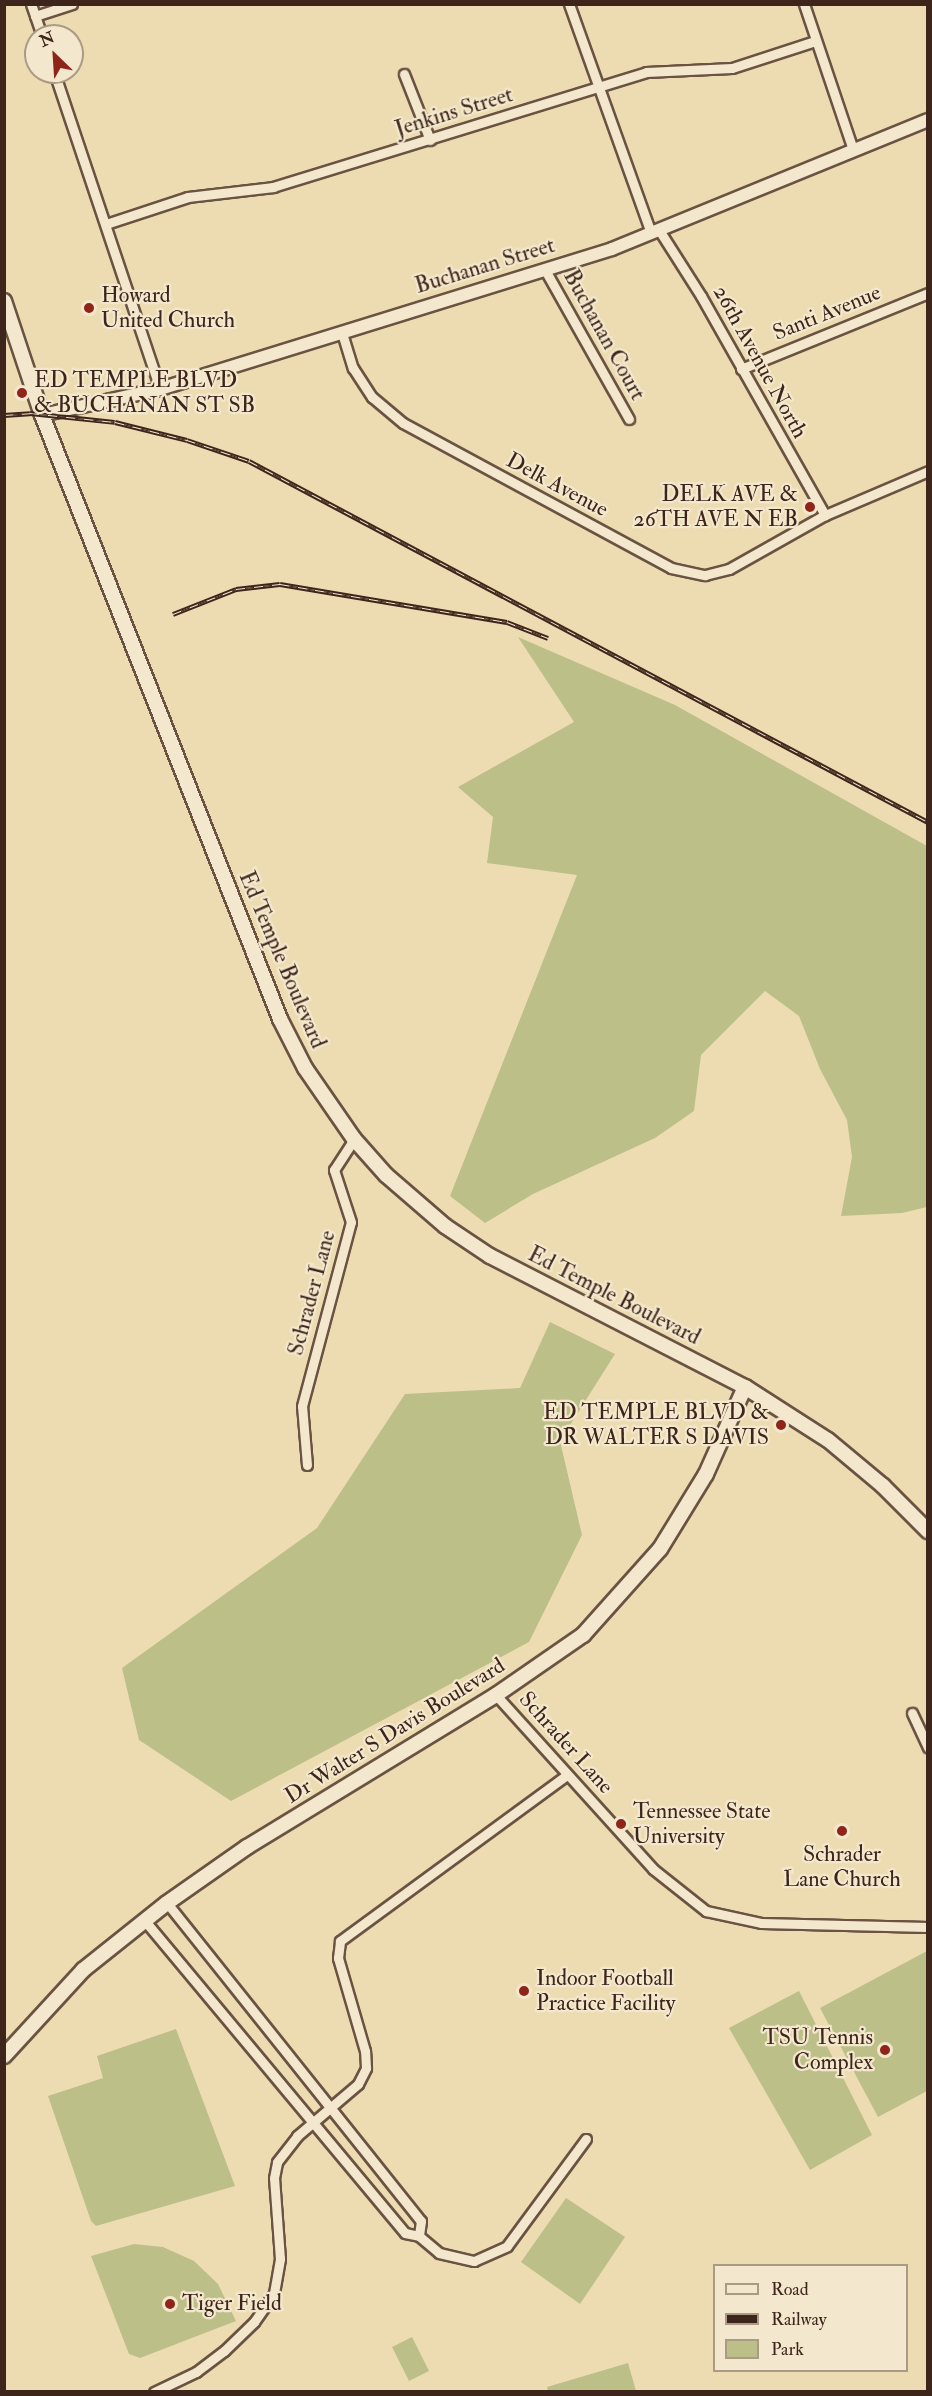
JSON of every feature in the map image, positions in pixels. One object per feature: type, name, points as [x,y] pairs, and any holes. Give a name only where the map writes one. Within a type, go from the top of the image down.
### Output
[{"type":"main road","name":"Ed Temple Boulevard","points":[[4,301],[42,415],[280,1019],[305,1068],[354,1139],[386,1175],[445,1226],[490,1256],[745,1387],[828,1440],[883,1486],[927,1531]]},
{"type":"main road","name":"Dr Walter S Davis Boulevard","points":[[4,2056],[83,1970],[167,1903],[247,1847],[496,1695],[583,1635],[660,1549],[706,1474],[745,1387]]},
{"type":"street","points":[[31,4],[38,24]]},
{"type":"street","points":[[35,16],[72,4]]},
{"type":"street","name":"26th Avenue North","points":[[569,4],[598,87],[655,231],[741,369],[825,515]]},
{"type":"street","points":[[804,4],[853,150]]},
{"type":"street","name":"Jenkins Street","points":[[106,224],[166,202],[273,187],[646,72],[732,68],[815,41]]},
{"type":"street","points":[[404,74],[430,140]]},
{"type":"street","points":[[58,84],[160,389]]},
{"type":"street","name":"Buchanan Street","points":[[42,415],[160,389],[545,270],[655,231],[927,120]]},
{"type":"street","name":"Buchanan Court","points":[[545,270],[629,419]]},
{"type":"street","name":"Santi Avenue","points":[[741,369],[927,293]]},
{"type":"street","name":"Delk Avenue","points":[[342,333],[353,368],[372,397],[403,423],[671,568],[705,575],[729,569],[825,515],[927,471]]},
{"type":"street","name":"Schrader Lane","points":[[307,1465],[302,1406],[351,1222],[334,1170],[354,1139]]},
{"type":"street","name":"Schrader Lane","points":[[496,1695],[666,1881],[715,1915],[761,1923],[927,1927]]},
{"type":"street","points":[[912,1713],[927,1747]]},
{"type":"street","points":[[154,2391],[196,2372],[224,2351],[271,2298],[280,2259],[276,2168],[284,2150],[362,2079],[366,2064],[338,1958],[340,1941],[567,1775]]},
{"type":"street","points":[[167,1903],[421,2221],[419,2236]]},
{"type":"street","points":[[145,1921],[405,2234],[419,2236],[433,2250],[458,2259],[474,2261],[495,2254],[512,2240],[586,2139]]},
{"type":"green space","points":[[518,637],[675,705],[927,846],[927,1207],[902,1213],[841,1216],[852,1157],[847,1120],[820,1069],[799,1016],[765,991],[701,1055],[694,1111],[655,1138],[533,1194],[485,1223],[450,1196],[577,875],[487,863],[493,817],[458,787],[574,722]]},
{"type":"green space","points":[[550,1322],[615,1354],[560,1441],[582,1535],[529,1642],[231,1801],[139,1740],[122,1668],[317,1528],[405,1394],[520,1388]]},
{"type":"green space","name":"TSU Tennis Complex","points":[[927,1951],[927,2091],[878,2117],[820,2008]]},
{"type":"green space","points":[[799,1991],[872,2135],[810,2170],[729,2028]]},
{"type":"green space","points":[[176,2029],[235,2186],[96,2226],[91,2221],[48,2096],[103,2078],[97,2056]]},
{"type":"green space","points":[[566,2198],[625,2237],[580,2304],[521,2262]]},
{"type":"green space","name":"Tiger Field","points":[[134,2244],[163,2247],[194,2261],[218,2284],[236,2321],[140,2358],[129,2354],[91,2256]]},
{"type":"green space","points":[[412,2337],[429,2371],[409,2381],[392,2347]]},
{"type":"green space","points":[[628,2363],[636,2391],[548,2391],[547,2387]]},
{"type":"railway","points":[[4,415],[30,413],[115,422],[187,440],[249,461],[928,822]]},
{"type":"railway","points":[[173,614],[236,589],[280,584],[507,622],[548,638]]},
{"type":"place","name":"Howard United Church","points":[[89,308]]},
{"type":"place","name":"ED TEMPLE BLVD & BUCHANAN ST SB","points":[[22,393]]},
{"type":"place","name":"DELK AVE & 26TH AVE N EB","points":[[810,507]]},
{"type":"place","name":"ED TEMPLE BLVD & DR WALTER S DAVIS","points":[[781,1425]]},
{"type":"place","name":"Tennessee State University","points":[[621,1824]]},
{"type":"place","name":"Schrader Lane Church","points":[[842,1831]]},
{"type":"place","name":"Indoor Football Practice Facility","points":[[524,1991]]},
{"type":"place","name":"TSU Tennis Complex","points":[[885,2050]]},
{"type":"place","name":"Tiger Field","points":[[170,2304]]}]
